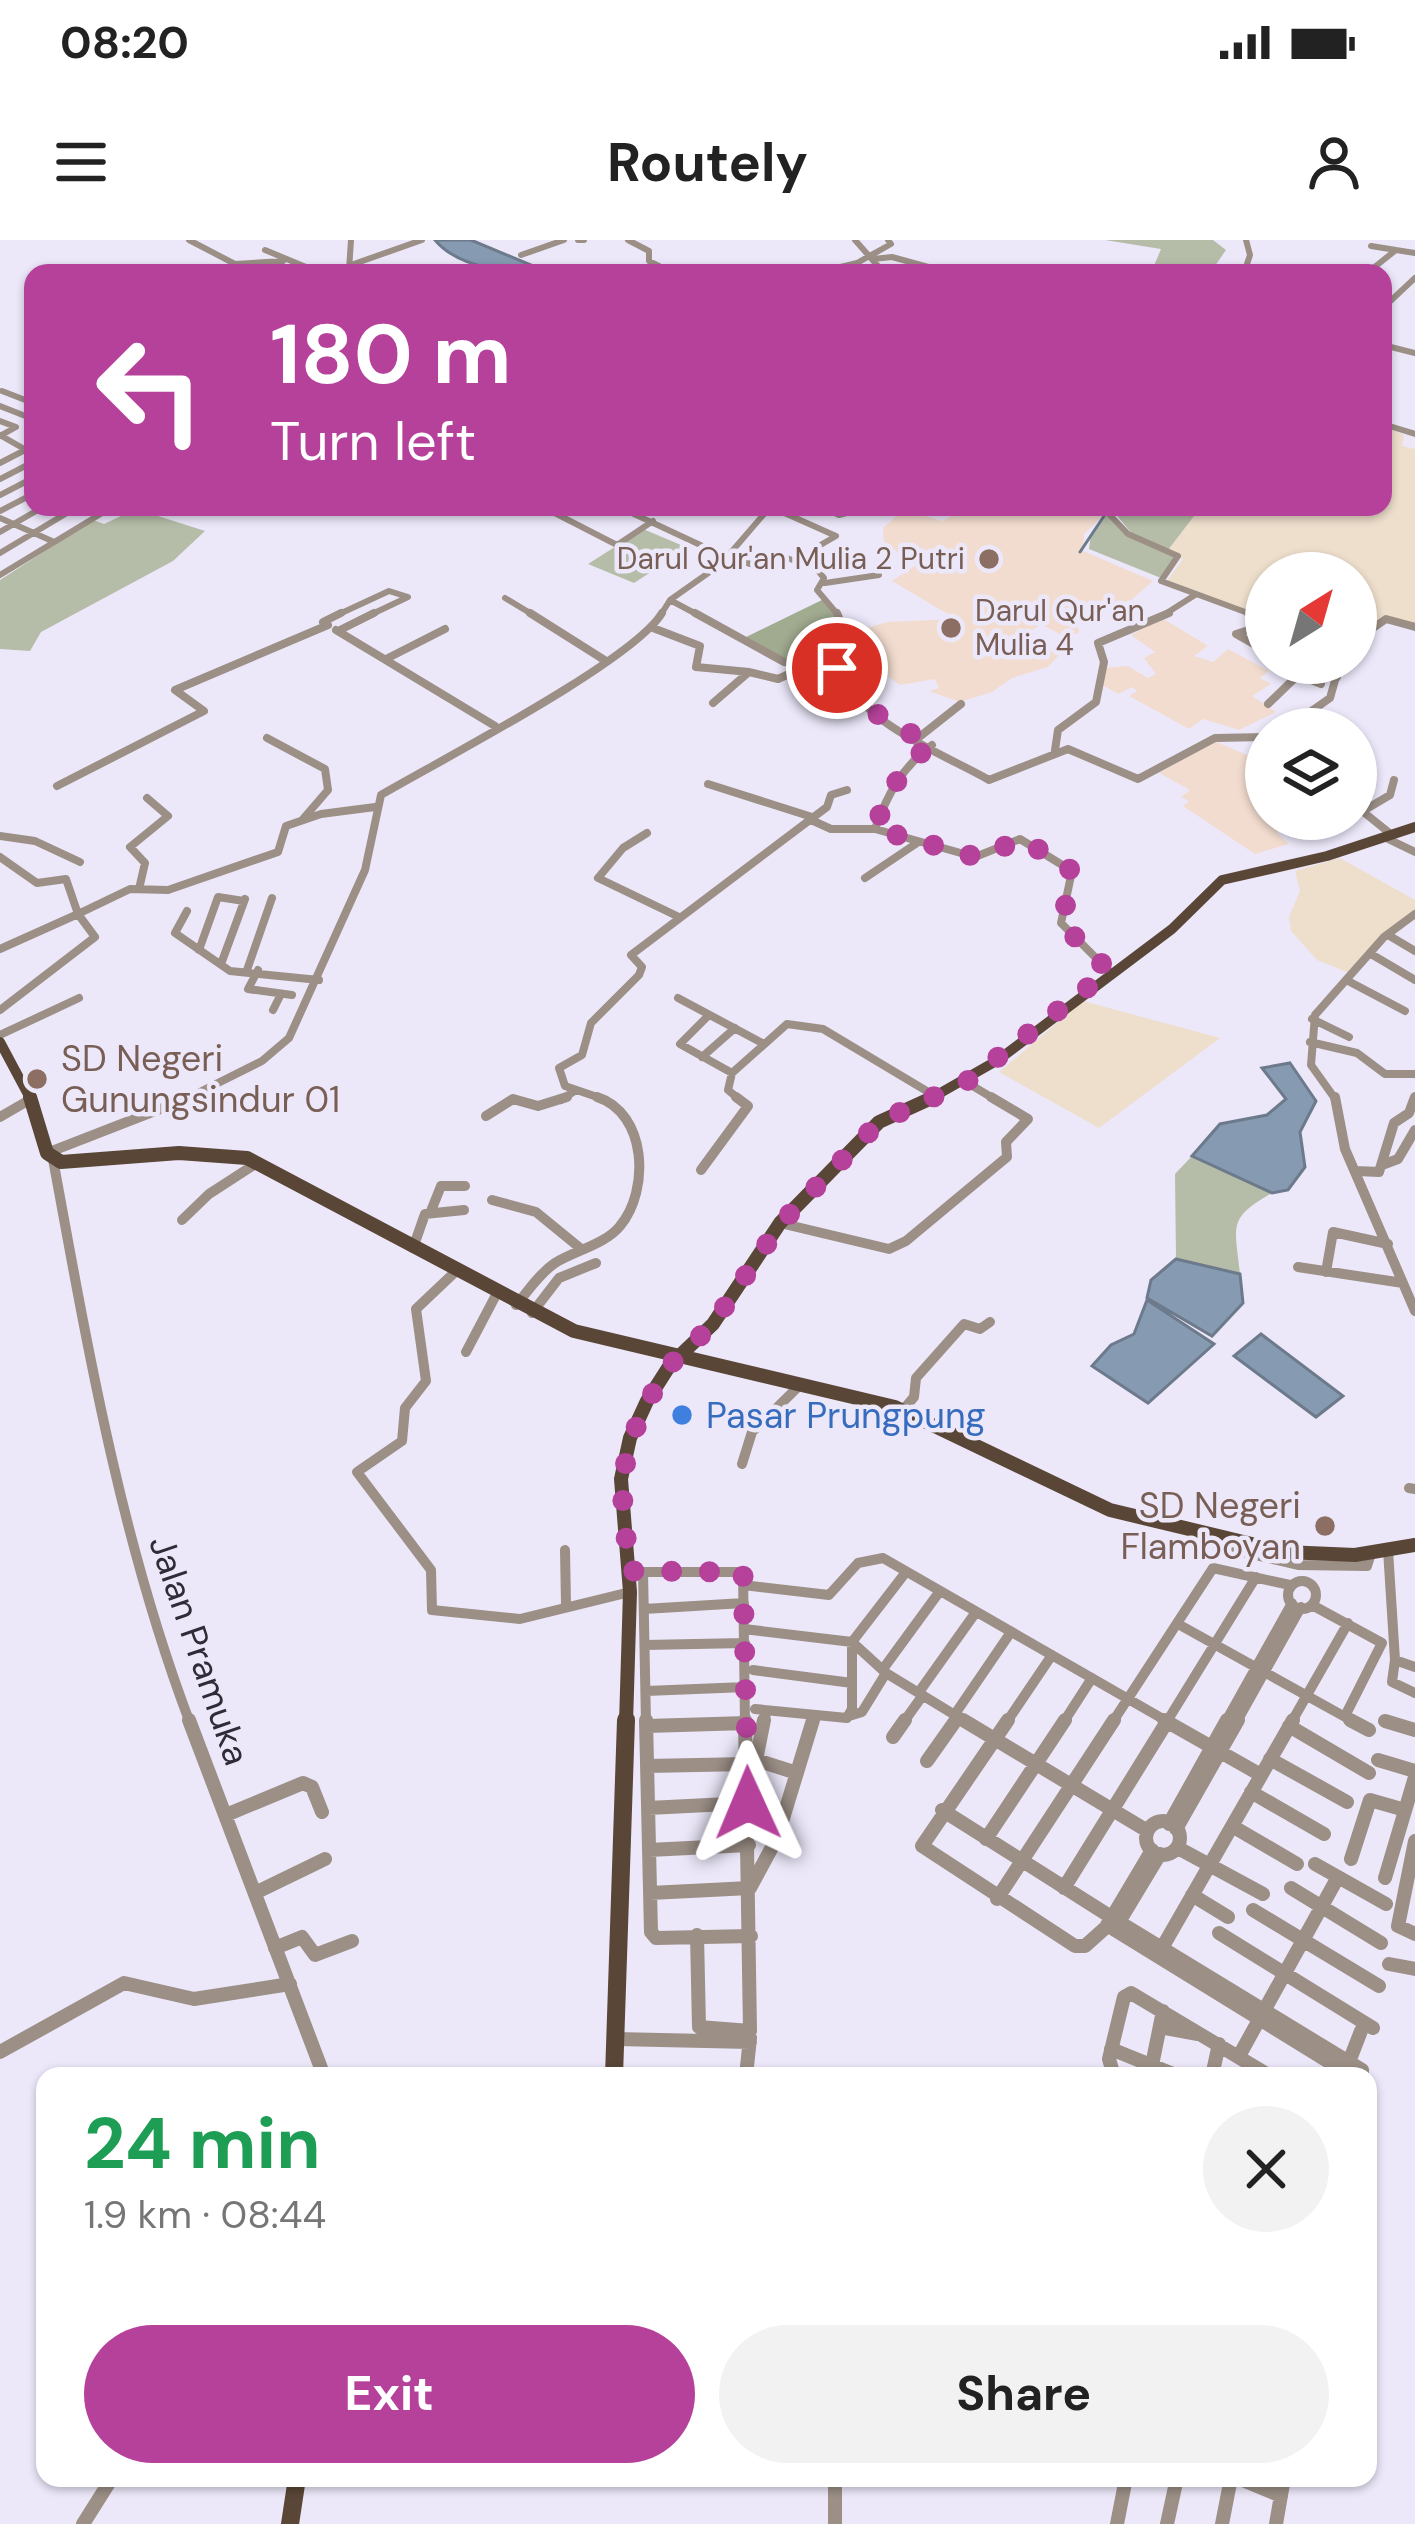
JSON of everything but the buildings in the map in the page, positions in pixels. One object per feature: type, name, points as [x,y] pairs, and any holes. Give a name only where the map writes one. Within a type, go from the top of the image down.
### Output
[{"type":"main road","points":[[614,2067],[630,1592],[636,1572],[621,1502],[627,1451],[647,1400],[713,1324],[781,1223],[879,1122],[966,1082],[1172,928],[1222,880],[1415,827]]},
{"type":"main road","points":[[0,1038],[31,1099],[50,1156],[70,1162],[191,1153],[257,1162],[532,1313],[586,1335],[903,1410],[1094,1505],[1298,1559],[1316,1561],[1415,1545]]},
{"type":"main road","points":[[290,2524],[296,2487]]},
{"type":"street","points":[[189,240],[235,264],[283,261]]},
{"type":"street","points":[[360,264],[422,240]]},
{"type":"street","points":[[520,255],[564,240]]},
{"type":"street","points":[[628,240],[649,251],[653,264]]},
{"type":"street","points":[[855,240],[874,264]]},
{"type":"street","points":[[869,260],[890,244],[888,240]]},
{"type":"street","points":[[1371,246],[1415,253]]},
{"type":"street","points":[[266,250],[293,264]]},
{"type":"street","points":[[1378,264],[1396,250]]},
{"type":"street","points":[[853,264],[892,257],[917,264]]},
{"type":"street","points":[[1392,300],[1415,278]]},
{"type":"street","points":[[0,421],[16,428]]},
{"type":"street","points":[[0,435],[24,424]]},
{"type":"street","points":[[0,435],[24,448]]},
{"type":"street","points":[[0,449],[15,441]]},
{"type":"street","points":[[2,476],[22,484]]},
{"type":"street","points":[[0,495],[22,484]]},
{"type":"street","points":[[0,515],[52,541]]},
{"type":"street","points":[[0,532],[27,516]]},
{"type":"street","points":[[0,553],[60,516]]},
{"type":"street","points":[[560,516],[616,545],[652,521]]},
{"type":"street","points":[[640,516],[754,565],[780,556],[814,567],[825,583]]},
{"type":"street","points":[[0,949],[139,889],[168,890],[278,852],[282,829],[301,821],[374,806],[396,784],[606,661],[653,628],[670,600],[727,556],[763,516]]},
{"type":"street","points":[[794,516],[836,536],[817,548],[814,567]]},
{"type":"street","points":[[833,531],[853,516]]},
{"type":"street","points":[[1109,516],[1129,534],[1178,556],[1161,580],[1245,612]]},
{"type":"street","points":[[0,575],[94,517]]},
{"type":"street","points":[[879,575],[825,583],[817,590],[843,620],[853,644],[842,668],[847,688],[891,725],[993,781],[1055,749],[1078,752],[1138,779],[1215,738],[1245,737]]},
{"type":"street","points":[[338,631],[408,597],[389,591],[323,622],[495,726]]},
{"type":"street","points":[[1055,749],[1058,730],[1096,702],[1104,658],[1098,643],[1170,613],[1195,595]]},
{"type":"street","points":[[506,598],[606,661]]},
{"type":"street","points":[[670,600],[776,658],[804,667],[842,668]]},
{"type":"street","points":[[1377,625],[1386,619],[1415,626]]},
{"type":"street","points":[[57,786],[204,712],[175,690],[328,625]]},
{"type":"street","points":[[653,628],[700,646],[696,667],[778,680],[804,667]]},
{"type":"street","points":[[386,659],[445,629]]},
{"type":"street","points":[[713,703],[749,672]]},
{"type":"street","points":[[1268,704],[1289,684]]},
{"type":"street","points":[[1317,708],[1327,701],[1333,684]]},
{"type":"street","points":[[918,738],[962,704]]},
{"type":"street","points":[[267,738],[325,769],[328,790],[301,821]]},
{"type":"street","points":[[875,829],[887,795],[914,758],[932,745]]},
{"type":"street","points":[[1377,801],[1390,795],[1394,780]]},
{"type":"street","points":[[708,784],[838,830],[875,829],[980,858],[1020,839],[1064,863],[1073,876],[1061,923],[1109,971]]},
{"type":"street","points":[[516,1305],[534,1281],[580,1248],[618,1230],[636,1195],[638,1142],[622,1109],[561,1084],[559,1068],[582,1055],[591,1023],[639,975],[642,967],[631,956],[826,807],[831,796],[847,790]]},
{"type":"street","points":[[139,889],[145,863],[130,847],[168,814],[147,798]]},
{"type":"street","points":[[50,1156],[245,1072],[289,1038],[365,870],[374,806]]},
{"type":"street","points":[[1377,825],[1415,852]]},
{"type":"street","points":[[647,833],[623,848],[598,878],[679,917]]},
{"type":"street","points":[[0,836],[35,841],[80,862]]},
{"type":"street","points":[[865,878],[917,843]]},
{"type":"street","points":[[0,857],[40,884],[66,878],[78,914],[95,938],[0,1010]]},
{"type":"street","points":[[200,950],[218,897],[245,899],[220,964]]},
{"type":"street","points":[[272,898],[248,989],[286,994],[273,1010]]},
{"type":"street","points":[[187,910],[175,933],[230,971],[319,980]]},
{"type":"street","points":[[1415,914],[1388,935],[1312,1019],[1310,1042],[1311,1065],[1335,1096],[1342,1140],[1415,1310]]},
{"type":"street","points":[[1388,935],[1415,952]]},
{"type":"street","points":[[1371,954],[1415,980]]},
{"type":"street","points":[[1350,982],[1405,1011]]},
{"type":"street","points":[[0,1038],[79,998]]},
{"type":"street","points":[[678,998],[764,1044]]},
{"type":"street","points":[[710,1015],[680,1042],[732,1073]]},
{"type":"street","points":[[1312,1019],[1349,1037]]},
{"type":"street","points":[[701,1170],[748,1106],[728,1090],[732,1073],[787,1024],[824,1029],[935,1096]]},
{"type":"street","points":[[702,1057],[735,1028]]},
{"type":"street","points":[[1310,1042],[1357,1053],[1385,1074],[1415,1074]]},
{"type":"street","points":[[781,1223],[889,1249],[919,1232],[985,1167],[1006,1157],[1006,1142],[1028,1119],[966,1082]]},
{"type":"street","points":[[486,1116],[513,1099],[529,1108],[554,1107],[576,1090]]},
{"type":"street","points":[[1357,1171],[1379,1172],[1394,1123],[1409,1113],[1415,1096]]},
{"type":"street","points":[[0,1117],[31,1099]]},
{"type":"street","points":[[1382,1165],[1398,1159],[1415,1130]]},
{"type":"street","name":"Jalan Pramuka","points":[[50,1156],[93,1378],[148,1613],[321,2067]]},
{"type":"street","points":[[182,1220],[208,1193],[257,1162]]},
{"type":"street","points":[[431,1211],[432,1198],[441,1186],[465,1186]]},
{"type":"street","points":[[492,1200],[536,1212],[580,1248]]},
{"type":"street","points":[[413,1248],[425,1214],[464,1210]]},
{"type":"street","points":[[1326,1272],[1333,1232],[1388,1244]]},
{"type":"street","points":[[532,1313],[560,1278],[596,1263]]},
{"type":"street","points":[[1298,1267],[1403,1283]]},
{"type":"street","points":[[455,1272],[416,1309],[422,1328],[418,1356],[426,1381],[405,1408],[402,1441],[357,1472],[430,1570],[432,1610],[476,1617],[552,1615],[566,1605],[630,1592]]},
{"type":"street","points":[[466,1352],[496,1294]]},
{"type":"street","points":[[903,1410],[914,1397],[916,1378],[963,1325],[980,1329],[990,1322]]},
{"type":"street","points":[[742,1464],[752,1432],[800,1385]]},
{"type":"street","points":[[997,1899],[1213,1568],[1217,1541]]},
{"type":"street","points":[[565,1550],[566,1605]]},
{"type":"street","points":[[1388,1550],[1395,1660],[1392,1682],[1415,1693]]},
{"type":"street","points":[[743,1585],[829,1595],[854,1567],[874,1557],[1261,1775]]},
{"type":"street","points":[[1298,1559],[1286,1594],[1382,1642],[1345,1717]]},
{"type":"street","points":[[1178,1849],[1173,1826],[1302,1605],[1317,1598],[1313,1588],[1316,1561]]},
{"type":"street","points":[[747,2067],[750,2037],[751,1936],[751,1888],[743,1572],[737,1568],[636,1572],[644,1609],[652,1936],[751,1936]]},
{"type":"street","points":[[1213,1568],[1313,1588]]},
{"type":"street","points":[[850,1716],[853,1642],[906,1572]]},
{"type":"street","points":[[1064,1888],[1256,1577]]},
{"type":"street","points":[[796,1773],[756,1760],[760,1711],[814,1717],[862,1712],[940,1591]]},
{"type":"street","points":[[644,1609],[744,1603]]},
{"type":"street","points":[[893,1736],[976,1612]]},
{"type":"street","points":[[1162,1948],[1348,1623]]},
{"type":"street","points":[[1178,1624],[1369,1730]]},
{"type":"street","points":[[927,1761],[1011,1632]]},
{"type":"street","points":[[645,1646],[745,1636],[853,1642],[885,1671],[1146,1830],[1156,1852]]},
{"type":"street","points":[[1052,1655],[942,1810],[922,1841],[924,1851],[1080,1947],[1111,1924],[1156,1852]]},
{"type":"street","points":[[1395,1660],[1415,1667]]},
{"type":"street","points":[[754,1670],[852,1683]]},
{"type":"street","points":[[986,1839],[1091,1678]]},
{"type":"street","points":[[646,1691],[746,1687]]},
{"type":"street","points":[[751,1888],[777,1838],[814,1717]]},
{"type":"street","points":[[1385,1721],[1415,1730]]},
{"type":"street","points":[[646,1726],[747,1723]]},
{"type":"street","points":[[1289,1726],[1373,1766],[1415,1774],[1385,1878]]},
{"type":"street","points":[[1270,1759],[1347,1802]]},
{"type":"street","points":[[647,1766],[748,1764]]},
{"type":"street","points":[[226,1815],[303,1784],[312,1787],[322,1812]]},
{"type":"street","points":[[1251,1792],[1324,1834]]},
{"type":"street","points":[[1352,1859],[1370,1800],[1410,1803]]},
{"type":"street","points":[[648,1808],[748,1803]]},
{"type":"street","points":[[942,1810],[1111,1924],[1347,2067]]},
{"type":"street","points":[[1146,1830],[1155,1822],[1173,1826]]},
{"type":"street","points":[[1232,1826],[1297,1864]]},
{"type":"street","points":[[1415,1841],[1398,1926],[1415,1934]]},
{"type":"street","points":[[649,1850],[749,1845]]},
{"type":"street","points":[[1156,1852],[1178,1849],[1263,1894]]},
{"type":"street","points":[[257,1892],[325,1859]]},
{"type":"street","points":[[1316,1864],[1386,1904]]},
{"type":"street","points":[[1239,2056],[1338,1876]]},
{"type":"street","points":[[650,1893],[751,1888]]},
{"type":"street","points":[[1291,1888],[1381,1943]]},
{"type":"street","points":[[1192,1895],[1228,1917]]},
{"type":"street","points":[[1253,1910],[1379,1986]]},
{"type":"street","points":[[1111,1924],[1162,1948],[1262,2015]]},
{"type":"street","points":[[1219,1933],[1367,2030],[1351,2067]]},
{"type":"street","points":[[697,1935],[699,2027],[750,2037]]},
{"type":"street","points":[[275,1948],[302,1937],[315,1955],[352,1942]]},
{"type":"street","points":[[1389,1964],[1415,1970]]},
{"type":"street","points":[[0,2053],[124,1983],[194,1999],[290,1984]]},
{"type":"street","points":[[1113,2067],[1111,2049],[1127,1994],[1254,2067]]},
{"type":"street","points":[[1152,2065],[1163,2011]]},
{"type":"street","points":[[1160,2027],[1204,2035]]},
{"type":"street","points":[[616,2038],[750,2037]]},
{"type":"street","points":[[1214,2067],[1220,2044]]},
{"type":"street","points":[[1111,2049],[1157,2067]]},
{"type":"street","points":[[83,2524],[106,2487]]},
{"type":"street","points":[[836,2487],[836,2524]]},
{"type":"street","points":[[1117,2524],[1124,2487]]},
{"type":"street","points":[[1167,2524],[1175,2487]]},
{"type":"street","points":[[1222,2524],[1232,2487]]},
{"type":"street","points":[[1258,2487],[1281,2496]]},
{"type":"street","points":[[1276,2524],[1282,2487]]},
{"type":"shaded area","points":[[1392,429],[1404,435],[1402,446],[1415,449],[1415,626],[1377,621],[1377,552],[1245,552],[1245,611],[1166,582],[1183,559],[1168,550],[1194,516],[1392,516]]},
{"type":"shaded area","points":[[896,516],[943,521],[951,516],[1103,516],[1084,534],[1083,551],[1153,581],[1122,608],[1112,602],[1081,608],[1091,615],[1078,625],[1079,633],[1065,637],[1041,624],[1023,637],[1059,655],[1048,667],[1012,678],[992,692],[960,702],[929,691],[939,688],[935,679],[900,685],[863,659],[858,631],[887,622],[956,619],[892,581],[916,565],[884,542],[883,528]]},
{"type":"shaded area","points":[[1162,618],[1208,646],[1194,656],[1213,662],[1228,649],[1245,658],[1245,684],[1271,684],[1252,696],[1270,708],[1245,708],[1245,727],[1239,730],[1203,719],[1189,729],[1129,696],[1137,691],[1132,687],[1119,694],[1102,685],[1105,668],[1128,666],[1148,678],[1156,674],[1144,658],[1155,652],[1131,635]]},
{"type":"shaded area","points":[[1214,741],[1245,754],[1245,840],[1289,844],[1255,854],[1183,806],[1189,801],[1181,797],[1190,790],[1159,773]]},
{"type":"shaded area","points":[[1340,858],[1415,900],[1415,911],[1352,974],[1317,960],[1291,931],[1289,917],[1300,891],[1295,871]]},
{"type":"shaded area","points":[[1083,1001],[1220,1038],[1099,1128],[999,1072]]},
{"type":"green space","points":[[1105,240],[1213,240],[1226,250],[1216,264],[1155,264],[1161,249]]},
{"type":"green space","points":[[121,516],[158,516],[205,531],[173,561],[41,632],[30,651],[0,649],[0,580],[93,520],[104,524]]},
{"type":"green space","points":[[1107,516],[1129,535],[1175,556],[1161,578],[1089,549],[1091,534]]},
{"type":"green space","points":[[1117,516],[1194,516],[1168,550],[1133,535]]},
{"type":"green space","points":[[643,529],[688,548],[634,583],[588,564]]},
{"type":"green space","points":[[826,598],[854,643],[856,651],[845,666],[794,665],[746,637]]},
{"type":"green space","points":[[1192,1156],[1272,1193],[1247,1209],[1237,1225],[1240,1274],[1176,1259],[1175,1174]]},
{"type":"water","points":[[435,240],[471,240],[528,264],[473,264]]},
{"type":"water","points":[[1290,1063],[1316,1101],[1300,1132],[1305,1167],[1288,1190],[1272,1193],[1192,1156],[1220,1124],[1267,1115],[1286,1099],[1262,1068]]},
{"type":"water","points":[[1176,1259],[1240,1274],[1243,1303],[1212,1336],[1147,1298],[1151,1280]]},
{"type":"water","points":[[1147,1300],[1214,1344],[1148,1403],[1092,1366],[1111,1345],[1134,1334]]},
{"type":"water","points":[[1261,1334],[1343,1396],[1316,1417],[1234,1356]]},
{"type":"waterway","points":[[1080,552],[1104,516]]},
{"type":"place","name":"Darul Qur'an Mulia 2 Putri","points":[[989,559]]},
{"type":"place","name":"Darul Qur'an Mulia 4","points":[[951,628]]},
{"type":"place","name":"SD Negeri Gunungsindur 01","points":[[37,1079]]},
{"type":"place","name":"Pasar Prungpung","points":[[682,1415]]},
{"type":"place","name":"SD Negeri Flamboyan","points":[[1325,1526]]},
{"type":"route","points":[[748,1803],[743,1572],[737,1568],[629,1571],[621,1479],[640,1414],[670,1365],[713,1324],[781,1223],[868,1131],[891,1114],[975,1077],[1109,971],[1061,923],[1073,876],[1064,863],[1020,839],[1006,841],[980,858],[875,829],[884,818],[887,795],[914,758],[932,745],[882,718],[847,688],[842,668],[837,668]]}]
